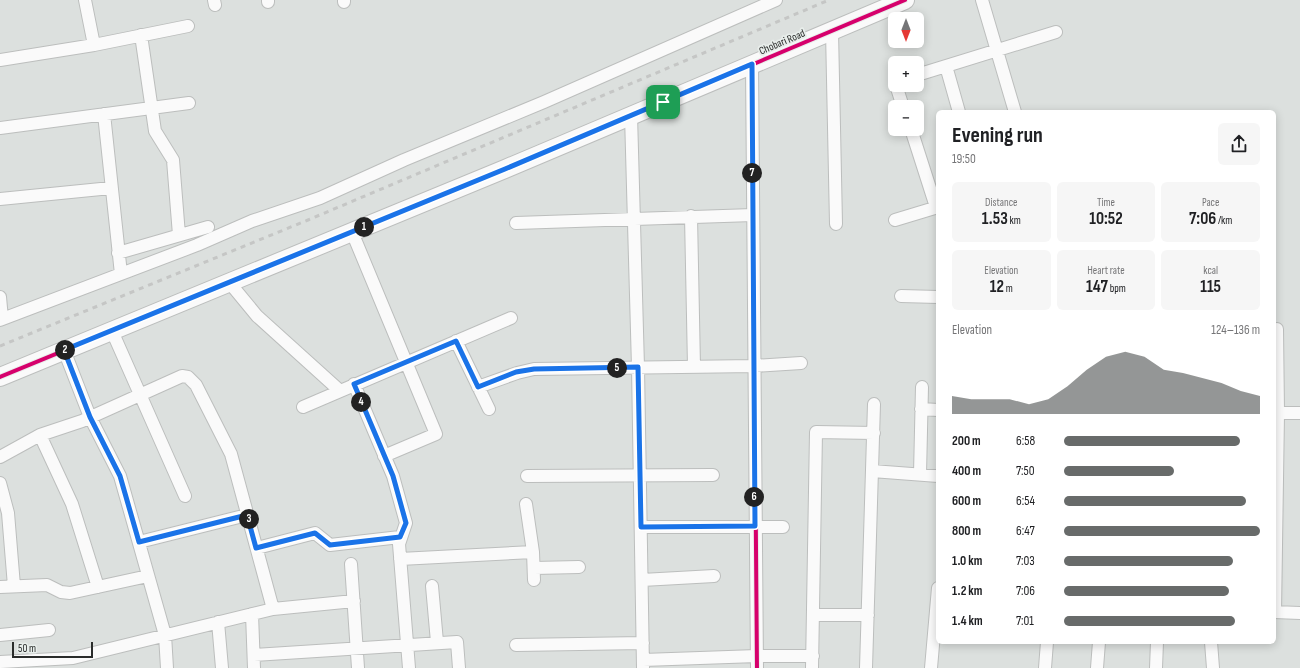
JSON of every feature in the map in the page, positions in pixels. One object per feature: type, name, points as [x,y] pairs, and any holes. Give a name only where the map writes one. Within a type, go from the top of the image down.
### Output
[{"type":"street","points":[[85,0],[94,45]]},
{"type":"street","points":[[0,298],[1,320],[252,222],[320,198],[404,160],[544,102],[776,0]]},
{"type":"street","name":"Chobari Road","points":[[0,377],[631,116],[905,0]]},
{"type":"street","points":[[982,0],[1014,110]]},
{"type":"street","points":[[0,60],[94,45],[188,26]]},
{"type":"street","points":[[832,31],[836,224]]},
{"type":"street","points":[[924,73],[1056,32]]},
{"type":"street","points":[[141,35],[155,131],[173,160],[179,235]]},
{"type":"street","points":[[752,64],[756,668]]},
{"type":"street","points":[[946,66],[958,110]]},
{"type":"street","points":[[0,128],[188,103]]},
{"type":"street","points":[[104,114],[121,274]]},
{"type":"street","points":[[631,116],[638,367],[643,664],[757,656],[813,656]]},
{"type":"street","points":[[913,136],[936,204]]},
{"type":"street","points":[[0,199],[112,188]]},
{"type":"street","points":[[895,220],[936,207]]},
{"type":"street","points":[[516,223],[753,215]]},
{"type":"street","points":[[691,216],[694,367]]},
{"type":"street","points":[[118,253],[208,226]]},
{"type":"street","points":[[352,232],[436,434],[384,456]]},
{"type":"street","points":[[230,282],[257,316],[339,390]]},
{"type":"street","points":[[901,296],[936,297]]},
{"type":"street","points":[[303,407],[406,361],[512,318]]},
{"type":"street","points":[[1277,329],[1276,413],[1300,413]]},
{"type":"street","points":[[112,330],[185,496]]},
{"type":"street","points":[[456,341],[490,409]]},
{"type":"street","points":[[64,350],[90,417],[120,476],[165,635],[167,668]]},
{"type":"street","points":[[478,387],[516,372],[534,369],[754,366],[801,363]]},
{"type":"street","points":[[0,456],[40,435],[90,417],[182,376],[191,379],[231,454],[273,609]]},
{"type":"street","points":[[354,384],[393,476],[406,523],[400,537],[400,559],[409,668]]},
{"type":"street","points":[[920,474],[922,386]]},
{"type":"street","points":[[866,668],[874,404]]},
{"type":"street","points":[[921,410],[936,410]]},
{"type":"street","points":[[812,668],[816,432],[874,433]]},
{"type":"street","points":[[40,435],[72,504],[98,587]]},
{"type":"street","points":[[872,471],[936,476]]},
{"type":"street","points":[[527,476],[713,475]]},
{"type":"street","points":[[0,483],[8,513],[14,586]]},
{"type":"street","points":[[526,504],[533,552],[534,574],[579,567]]},
{"type":"street","points":[[139,542],[247,515]]},
{"type":"street","points":[[641,527],[783,527]]},
{"type":"street","points":[[256,548],[315,533],[330,545],[400,537]]},
{"type":"street","points":[[400,559],[533,552]]},
{"type":"street","points":[[351,564],[358,668]]},
{"type":"street","points":[[0,587],[47,585],[62,592],[70,593],[148,576]]},
{"type":"street","points":[[642,580],[714,576]]},
{"type":"street","points":[[432,586],[437,642]]},
{"type":"street","points":[[0,662],[73,663],[165,635],[273,609],[354,600]]},
{"type":"street","points":[[931,668],[936,611]]},
{"type":"street","points":[[1276,612],[1300,613]]},
{"type":"street","points":[[252,614],[254,668]]},
{"type":"street","points":[[813,615],[868,615]]},
{"type":"street","points":[[218,622],[222,668]]},
{"type":"street","points":[[0,635],[49,630]]},
{"type":"street","points":[[254,655],[356,647],[457,642],[459,668]]},
{"type":"street","points":[[516,645],[643,643]]},
{"type":"street","points":[[1045,668],[1047,644]]},
{"type":"street","points":[[1097,668],[1099,644]]},
{"type":"street","points":[[1156,668],[1157,644]]},
{"type":"street","points":[[1211,644],[1213,668]]},
{"type":"railway","points":[[0,346],[308,220],[829,0]]},
{"type":"cycle path","points":[[0,377],[505,169],[905,0]]},
{"type":"cycle path","points":[[752,65],[757,668]]},
{"type":"route","points":[[752,64],[755,526],[641,527],[638,367],[534,369],[516,372],[478,387],[456,341],[354,384],[393,476],[406,523],[400,537],[330,545],[315,533],[256,548],[247,515],[139,542],[120,476],[90,417],[64,350],[505,169],[663,102],[752,64]]}]
